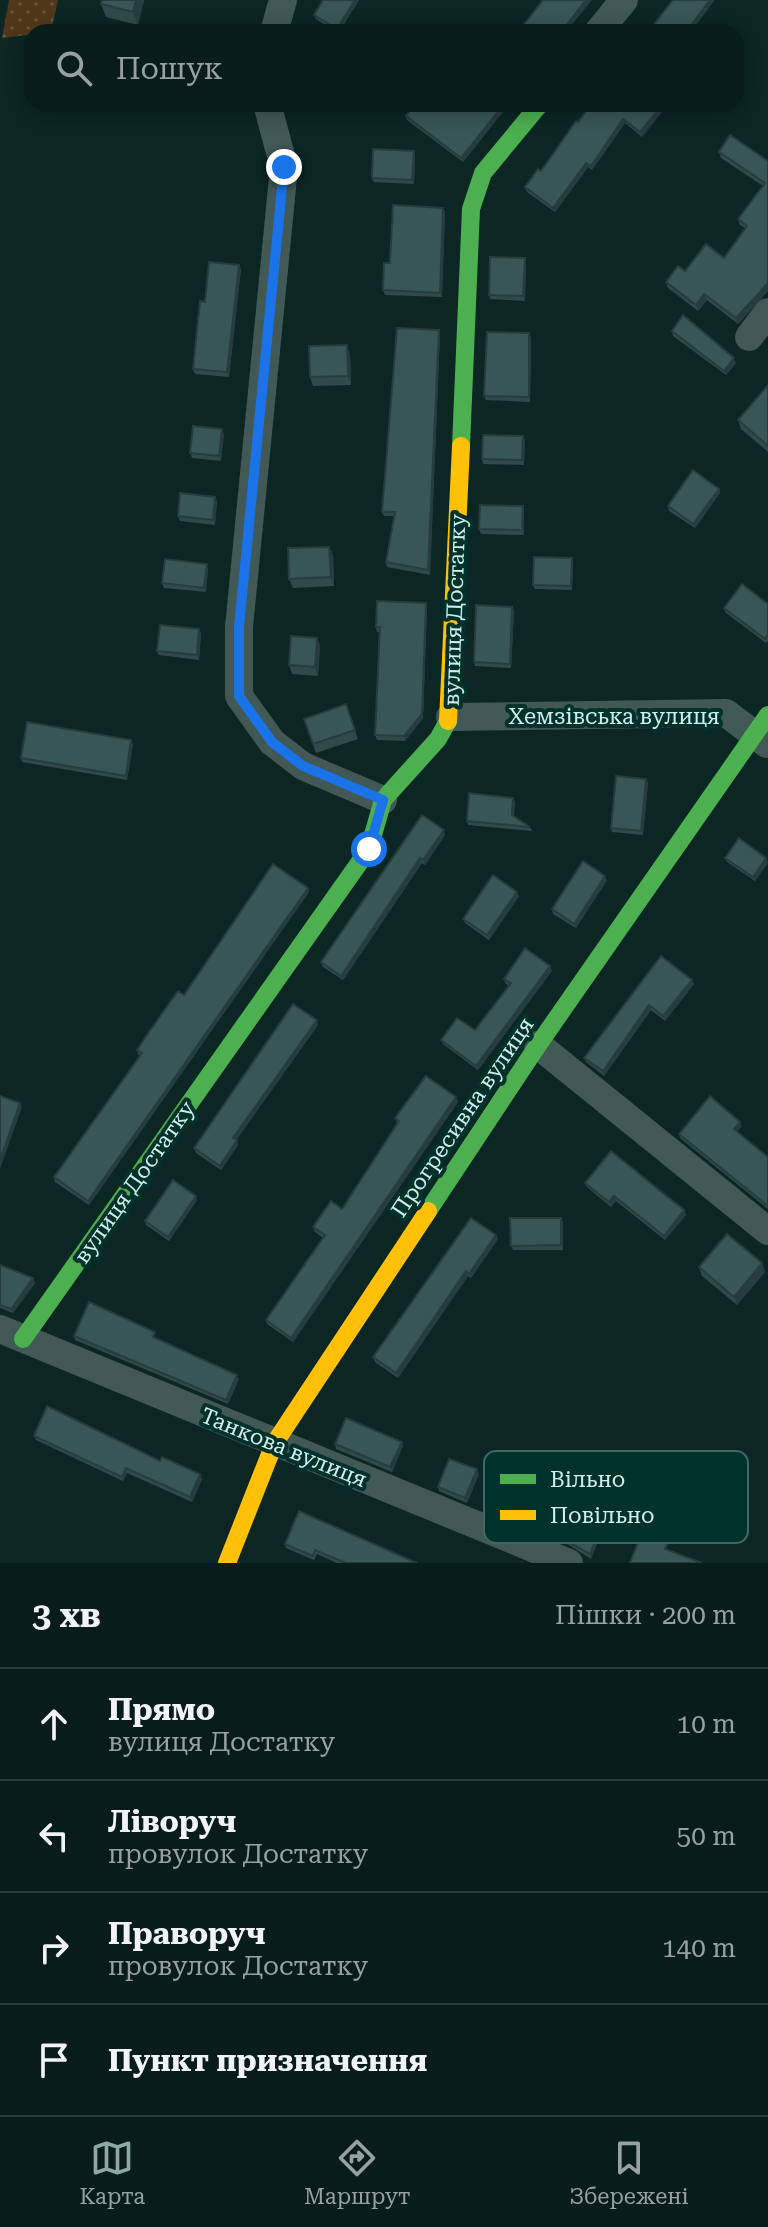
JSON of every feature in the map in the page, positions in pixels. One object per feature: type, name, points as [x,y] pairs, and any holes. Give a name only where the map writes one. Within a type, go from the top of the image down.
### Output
[{"type":"street","points":[[276,24],[283,0]]},
{"type":"street","points":[[604,24],[624,0]]},
{"type":"street","points":[[269,112],[284,167],[239,627],[239,696],[272,742],[303,766],[383,800]]},
{"type":"street","name":"вулиця Достатку","points":[[12,1334],[369,849],[383,800],[438,739],[450,717],[471,209],[483,173],[533,112]]},
{"type":"street","points":[[749,337],[768,312]]},
{"type":"street","name":"Хемзівська вулиця","points":[[450,717],[726,713],[763,731]]},
{"type":"street","name":"Прогресивна вулиця","points":[[227,1563],[274,1444],[538,1045],[763,731]]},
{"type":"street","points":[[538,1045],[768,1231]]},
{"type":"street","name":"Танкова вулиця","points":[[12,1334],[484,1529]]},
{"type":"street","name":"Танкова вулиця","points":[[519,1543],[569,1563]]},
{"type":"shaded area","points":[[9,0],[58,0],[53,24],[24,24],[24,35],[2,38]]},
{"type":"building","points":[[102,0],[136,0],[133,12],[101,4]]},
{"type":"building","points":[[323,0],[355,0],[340,24],[329,24],[314,15]]},
{"type":"building","points":[[543,0],[586,0],[567,24],[524,24]]},
{"type":"building","points":[[673,0],[710,0],[692,24],[654,24]]},
{"type":"building","points":[[409,112],[498,112],[461,158],[406,116]]},
{"type":"building","points":[[586,112],[656,112],[640,132],[623,119],[591,166],[586,163],[553,208],[525,187]]},
{"type":"building","points":[[730,135],[768,161],[768,283],[736,318],[704,294],[696,305],[666,282],[678,266],[685,271],[706,244],[724,258],[747,226],[738,219],[765,183],[719,152]]},
{"type":"building","points":[[373,149],[414,151],[412,180],[372,178]]},
{"type":"building","points":[[393,205],[443,208],[440,293],[383,290],[384,263],[390,263]]},
{"type":"building","points":[[490,257],[525,258],[523,296],[489,295]]},
{"type":"building","points":[[209,262],[239,265],[227,372],[193,369],[200,301],[205,302]]},
{"type":"building","points":[[683,315],[734,358],[724,371],[672,331]]},
{"type":"building","points":[[397,328],[439,330],[428,570],[386,562],[395,512],[382,512]]},
{"type":"building","points":[[487,332],[529,333],[529,397],[484,396]]},
{"type":"building","points":[[347,345],[348,376],[310,377],[309,346]]},
{"type":"building","points":[[768,385],[768,446],[738,420]]},
{"type":"building","points":[[193,426],[222,429],[219,456],[190,453]]},
{"type":"building","points":[[483,435],[523,436],[522,460],[482,459]]},
{"type":"building","points":[[693,470],[719,489],[693,524],[668,506]]},
{"type":"building","points":[[180,493],[215,497],[213,520],[178,516]]},
{"type":"building","points":[[480,505],[523,506],[522,530],[479,529]]},
{"type":"building","points":[[329,547],[331,577],[289,579],[288,548]]},
{"type":"building","points":[[534,557],[572,558],[571,586],[533,585]]},
{"type":"building","points":[[165,559],[207,564],[204,588],[162,583]]},
{"type":"building","points":[[742,584],[768,604],[768,634],[765,639],[724,608]]},
{"type":"building","points":[[377,601],[426,603],[422,714],[404,736],[375,735],[380,627],[376,627]]},
{"type":"building","points":[[476,605],[512,607],[510,664],[474,662]]},
{"type":"building","points":[[160,625],[199,629],[197,655],[157,651]]},
{"type":"building","points":[[291,636],[317,638],[315,667],[289,665]]},
{"type":"building","points":[[346,704],[355,730],[313,744],[304,719]]},
{"type":"building","points":[[27,722],[131,740],[126,776],[21,758]]},
{"type":"building","points":[[616,776],[646,779],[641,831],[611,828]]},
{"type":"building","points":[[469,793],[513,798],[512,815],[530,827],[467,821]]},
{"type":"building","points":[[422,815],[444,830],[423,860],[420,858],[341,976],[321,962]]},
{"type":"building","points":[[739,838],[766,858],[753,877],[725,858]]},
{"type":"building","points":[[583,861],[605,876],[574,924],[552,909]]},
{"type":"building","points":[[273,864],[308,888],[88,1201],[54,1177],[142,1053],[137,1050],[149,1032],[178,991],[184,995]]},
{"type":"building","points":[[493,875],[517,892],[487,935],[463,919]]},
{"type":"building","points":[[525,948],[550,966],[476,1066],[441,1040],[457,1018],[475,1030],[511,983],[504,979]]},
{"type":"building","points":[[661,956],[692,980],[663,1016],[649,1005],[603,1071],[584,1058]]},
{"type":"building","points":[[293,1004],[317,1020],[233,1138],[237,1140],[220,1166],[194,1148]]},
{"type":"building","points":[[426,1076],[456,1097],[291,1338],[266,1320],[325,1235],[313,1227],[331,1201],[342,1209],[399,1121],[395,1118]]},
{"type":"building","points":[[0,1096],[20,1103],[0,1160]]},
{"type":"building","points":[[710,1096],[740,1122],[734,1129],[768,1157],[768,1206],[679,1134]]},
{"type":"building","points":[[611,1151],[684,1210],[664,1236],[614,1196],[609,1202],[585,1183]]},
{"type":"building","points":[[173,1180],[196,1196],[168,1237],[145,1221]]},
{"type":"building","points":[[471,1218],[496,1235],[469,1274],[466,1271],[396,1373],[373,1357]]},
{"type":"building","points":[[510,1218],[561,1218],[561,1245],[511,1246]]},
{"type":"building","points":[[727,1234],[762,1263],[734,1297],[699,1267]]},
{"type":"building","points":[[0,1265],[33,1278],[11,1309],[0,1305]]},
{"type":"building","points":[[89,1302],[155,1332],[153,1337],[237,1375],[226,1400],[74,1336]]},
{"type":"building","points":[[47,1406],[160,1461],[162,1457],[200,1474],[190,1497],[126,1468],[122,1477],[34,1436]]},
{"type":"building","points":[[346,1418],[402,1442],[390,1467],[335,1444]]},
{"type":"building","points":[[449,1459],[477,1469],[465,1498],[438,1487]]},
{"type":"building","points":[[299,1511],[417,1563],[346,1563],[315,1550],[313,1556],[285,1544]]},
{"type":"building","points":[[571,1543],[594,1543],[590,1554]]},
{"type":"building","points":[[638,1543],[668,1543],[665,1549],[702,1563],[630,1563]]},
{"type":"traffic: fast","points":[[461,446],[471,209],[483,173],[533,112]]},
{"type":"traffic: fast","points":[[428,1211],[538,1045],[768,715]]},
{"type":"traffic: fast","points":[[23,1339],[369,849],[383,800],[438,739],[448,721]]},
{"type":"traffic: slow","points":[[448,721],[461,446]]},
{"type":"traffic: slow","points":[[227,1563],[274,1444],[428,1211]]},
{"type":"route","points":[[284,167],[239,627],[239,696],[272,742],[303,766],[383,800],[369,849]]}]
